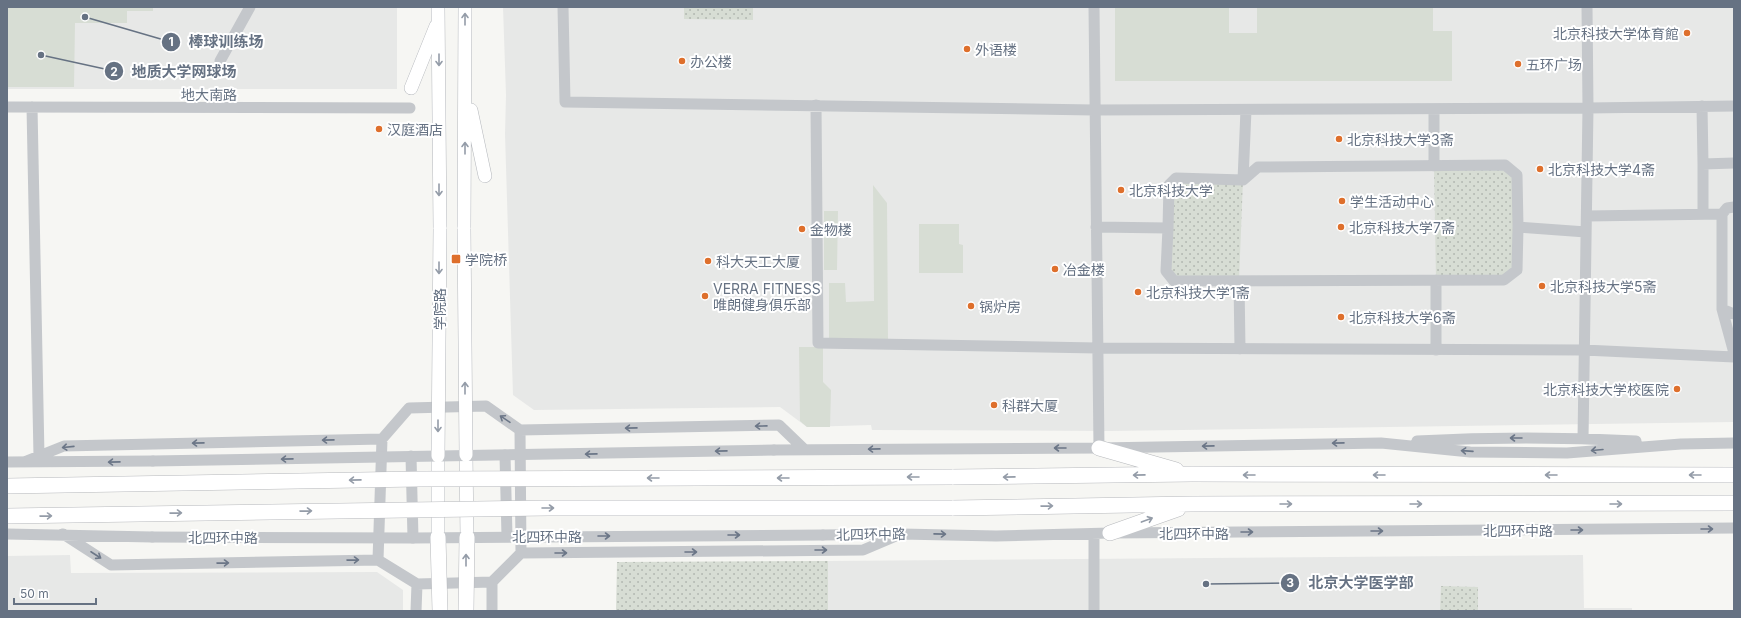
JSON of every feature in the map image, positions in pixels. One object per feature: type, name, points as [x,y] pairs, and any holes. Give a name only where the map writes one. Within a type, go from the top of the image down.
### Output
[{"type":"highway","points":[[1099,448],[1192,474]]},
{"type":"highway","points":[[7,486],[419,479],[952,477],[1192,474],[1734,475]]},
{"type":"highway","points":[[1110,533],[1191,504]]},
{"type":"highway","name":"北四环中路","points":[[7,516],[549,508],[952,508],[1191,504],[1734,504]]},
{"type":"highway","name":"学院路","points":[[438,537],[440,611]]},
{"type":"highway","name":"学院路","points":[[466,537],[466,611]]},
{"type":"main road","name":"学院路","points":[[438,7],[440,229],[438,537]]},
{"type":"main road","name":"学院路","points":[[465,7],[464,229],[466,537]]},
{"type":"main road","points":[[411,88],[439,21]]},
{"type":"main road","points":[[465,86],[485,176]]},
{"type":"street","points":[[220,60],[250,7]]},
{"type":"street","points":[[563,7],[565,102],[1094,110],[1734,106]]},
{"type":"street","points":[[1094,7],[1099,448]]},
{"type":"street","points":[[1583,438],[1587,216],[1587,7]]},
{"type":"street","points":[[816,105],[818,343],[1097,348],[1584,350],[1734,356]]},
{"type":"street","points":[[1702,106],[1703,214]]},
{"type":"street","name":"地大南路","points":[[7,107],[410,108]]},
{"type":"street","points":[[32,107],[39,456]]},
{"type":"street","points":[[1434,109],[1434,166]]},
{"type":"street","points":[[1242,180],[1246,110]]},
{"type":"street","points":[[1703,164],[1734,164]]},
{"type":"street","points":[[1505,165],[1517,175],[1517,270],[1504,280],[1174,281],[1166,271],[1169,185],[1176,178],[1242,180],[1258,167],[1434,166],[1505,165]]},
{"type":"street","points":[[1734,208],[1727,208],[1722,214],[1722,309],[1734,353]]},
{"type":"street","points":[[1587,216],[1722,214]]},
{"type":"street","points":[[1096,226],[1168,228]]},
{"type":"street","points":[[1518,227],[1586,232]]},
{"type":"street","points":[[1436,280],[1436,350]]},
{"type":"street","points":[[1239,281],[1240,349]]},
{"type":"street","points":[[1722,309],[1734,314]]},
{"type":"street","points":[[378,560],[382,439],[409,408],[486,406],[520,430],[779,425],[805,450]]},
{"type":"street","points":[[520,430],[521,553]]},
{"type":"street","points":[[7,462],[153,461],[774,450],[1099,448],[1381,443],[1468,438],[1583,438],[1681,444],[1734,444]]},
{"type":"street","points":[[24,462],[64,446],[382,439]]},
{"type":"street","points":[[1381,443],[1470,452],[1567,453],[1681,444]]},
{"type":"street","points":[[505,455],[507,536]]},
{"type":"street","points":[[411,456],[413,538]]},
{"type":"street","name":"北四环中路","points":[[7,534],[152,537],[413,538],[507,536],[901,534],[996,536],[1110,533],[1734,528]]},
{"type":"street","points":[[63,534],[111,565],[378,560],[416,584],[492,582],[521,553],[863,550],[901,534]]},
{"type":"street","points":[[1094,534],[1094,611]]},
{"type":"street","points":[[492,582],[492,611]]},
{"type":"street","points":[[416,584],[416,611]]},
{"type":"shaded area","points":[[7,7],[397,7],[397,89],[7,89]]},
{"type":"shaded area","points":[[7,7],[153,7],[153,11],[127,11],[127,23],[75,23],[74,87],[7,87]]},
{"type":"shaded area","name":"北京科技大学","points":[[503,7],[1734,7],[1734,422],[1110,431],[872,430],[871,425],[807,427],[780,407],[534,410],[513,395],[505,134],[506,95]]},
{"type":"shaded area","points":[[684,7],[753,7],[753,20],[684,19]]},
{"type":"shaded area","points":[[1115,7],[1229,7],[1229,33],[1257,33],[1257,7],[1433,7],[1433,31],[1452,31],[1452,81],[1115,81]]},
{"type":"shaded area","points":[[1505,165],[1517,175],[1517,270],[1504,280],[1436,280],[1434,166]]},
{"type":"shaded area","points":[[1176,178],[1243,180],[1239,281],[1174,281],[1166,271],[1169,185]]},
{"type":"shaded area","points":[[873,185],[887,203],[888,340],[829,340],[829,283],[845,283],[846,302],[874,301]]},
{"type":"shaded area","points":[[824,211],[838,211],[837,270],[824,270]]},
{"type":"shaded area","points":[[919,224],[959,224],[959,244],[963,245],[963,273],[919,273]]},
{"type":"shaded area","points":[[799,347],[823,347],[823,382],[831,390],[830,427],[807,427],[800,421]]},
{"type":"shaded area","points":[[70,555],[71,573],[377,572],[403,590],[403,611],[7,611],[7,556]]},
{"type":"shaded area","points":[[1583,555],[1584,608],[1632,608],[1632,611],[828,611],[828,561]]},
{"type":"shaded area","points":[[828,561],[828,611],[616,611],[617,562]]},
{"type":"shaded area","points":[[1441,586],[1478,587],[1478,611],[1440,611]]},
{"type":"place","name":"棒球训练场","points":[[85,17]]},
{"type":"place","name":"北京科技大学体育館","points":[[1687,33]]},
{"type":"place","name":"外语楼","points":[[967,49]]},
{"type":"place","name":"地质大学网球场","points":[[41,55]]},
{"type":"place","name":"办公楼","points":[[682,61]]},
{"type":"place","name":"五环广场","points":[[1518,64]]},
{"type":"place","name":"汉庭酒店","points":[[379,129]]},
{"type":"place","name":"北京科技大学3斋","points":[[1339,139]]},
{"type":"place","name":"北京科技大学4斋","points":[[1540,169]]},
{"type":"place","name":"北京科技大学","points":[[1121,190]]},
{"type":"place","name":"学生活动中心","points":[[1342,201]]},
{"type":"place","name":"北京科技大学7斋","points":[[1341,227]]},
{"type":"place","name":"金物楼","points":[[802,229]]},
{"type":"place","name":"学院桥","points":[[456,259]]},
{"type":"place","name":"科大天工大厦","points":[[708,261]]},
{"type":"place","name":"冶金楼","points":[[1055,269]]},
{"type":"place","name":"北京科技大学5斋","points":[[1542,286]]},
{"type":"place","name":"北京科技大学1斋","points":[[1138,292]]},
{"type":"place","name":"VERRA FITNESS 唯朗健身俱乐部","points":[[705,296]]},
{"type":"place","name":"锅炉房","points":[[971,306]]},
{"type":"place","name":"北京科技大学6斋","points":[[1341,317]]},
{"type":"place","name":"北京科技大学校医院","points":[[1677,389]]},
{"type":"place","name":"科群大厦","points":[[994,405]]},
{"type":"place","name":"北京大学医学部","points":[[1206,584]]}]
